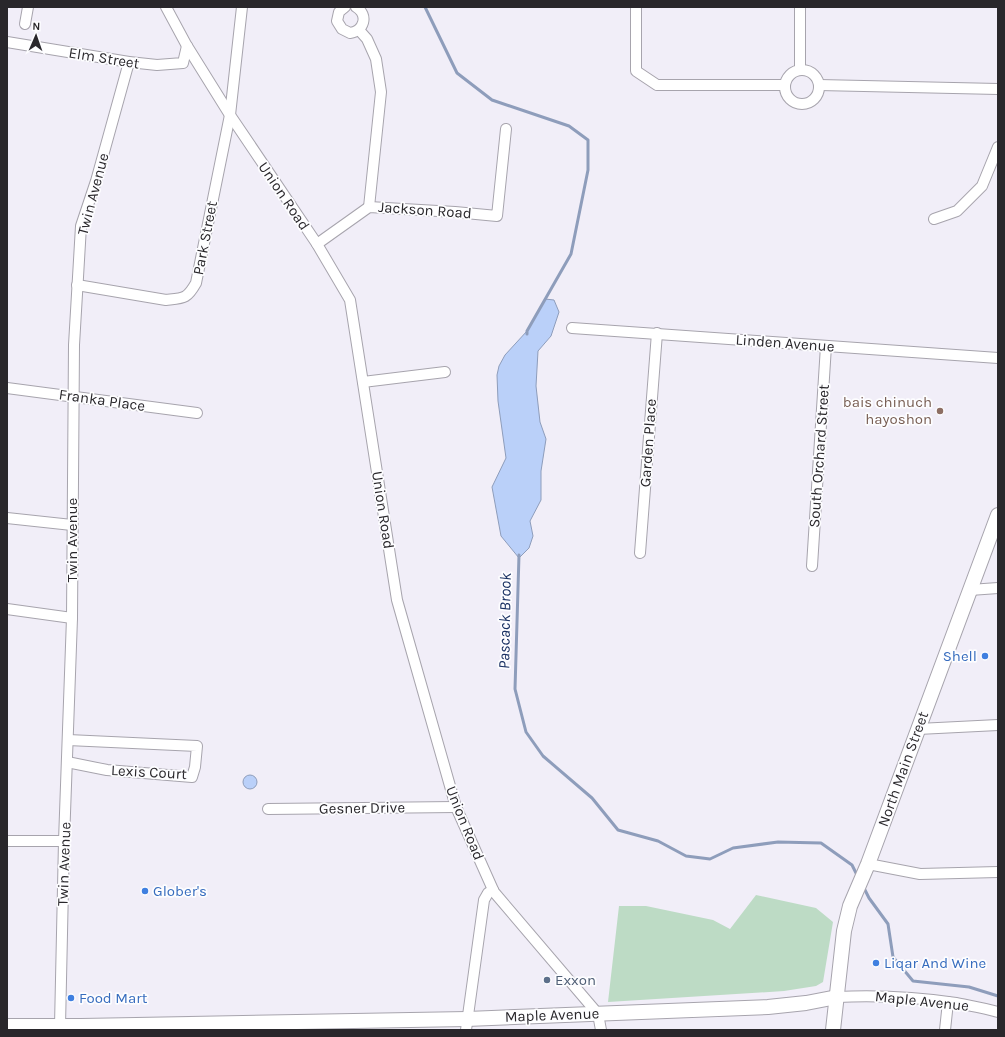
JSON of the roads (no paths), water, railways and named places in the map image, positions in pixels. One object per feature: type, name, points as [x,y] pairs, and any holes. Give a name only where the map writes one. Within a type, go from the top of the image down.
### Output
[{"type":"street","points":[[25,24],[28,7]]},
{"type":"street","name":"Union Road","points":[[166,7],[187,46],[230,115],[317,244],[350,300],[397,600],[456,807],[493,890],[598,1014]]},
{"type":"street","name":"Park Street","points":[[77,285],[166,300],[179,299],[189,295],[196,284],[230,115],[242,7]]},
{"type":"street","points":[[345,7],[339,12],[337,17],[339,26],[350,33],[359,30],[362,27],[364,19],[361,11],[356,7]]},
{"type":"street","points":[[636,7],[636,71],[657,85],[784,86]]},
{"type":"street","points":[[800,7],[800,70]]},
{"type":"street","points":[[359,30],[368,39],[376,59],[381,92],[369,207]]},
{"type":"street","name":"Elm Street","points":[[7,42],[129,62],[157,65],[183,63],[187,46]]},
{"type":"street","name":"Twin Avenue","points":[[60,1026],[64,841],[72,618],[74,396],[77,285],[81,226],[96,181],[129,62]]},
{"type":"street","points":[[800,70],[812,73],[816,77],[819,85],[818,94],[815,99],[805,104],[795,103],[790,100],[784,86],[789,75],[794,71],[800,70]]},
{"type":"street","points":[[819,85],[998,89]]},
{"type":"street","name":"Jackson Road","points":[[317,244],[369,207],[497,216],[506,129]]},
{"type":"street","points":[[934,219],[957,211],[982,186],[998,147]]},
{"type":"street","name":"Linden Avenue","points":[[572,328],[998,358]]},
{"type":"street","name":"Garden Place","points":[[640,553],[657,334]]},
{"type":"street","name":"South Orchard Street","points":[[812,566],[826,346]]},
{"type":"street","points":[[363,382],[445,372]]},
{"type":"street","name":"Franka Place","points":[[7,388],[197,412]]},
{"type":"street","name":"North Main Street","points":[[833,1030],[844,931],[850,906],[866,869],[998,515]]},
{"type":"street","points":[[7,518],[72,525]]},
{"type":"street","points":[[970,590],[998,588]]},
{"type":"street","points":[[7,609],[72,618]]},
{"type":"street","points":[[918,729],[998,725]]},
{"type":"street","name":"Lexis Court","points":[[67,762],[107,770],[192,777],[195,767],[197,746],[68,740]]},
{"type":"street","name":"Gesner Drive","points":[[268,809],[456,807]]},
{"type":"street","points":[[7,841],[64,841]]},
{"type":"street","points":[[866,869],[920,874],[998,872]]},
{"type":"street","points":[[466,1024],[484,900],[488,893],[493,890]]},
{"type":"street","name":"Maple Avenue","points":[[7,1026],[60,1026],[81,1028],[466,1024],[598,1014],[768,1007],[806,1003],[837,997],[870,995],[908,997],[948,1002],[986,1008],[998,1012]]},
{"type":"street","points":[[945,1030],[948,1002]]},
{"type":"street","points":[[598,1014],[601,1030]]},
{"type":"water","points":[[545,299],[554,300],[559,312],[551,336],[538,351],[536,386],[540,422],[546,439],[541,471],[541,500],[530,521],[533,536],[529,548],[519,558],[501,536],[492,487],[506,458],[498,401],[497,375],[499,366],[505,355],[527,331]]},
{"type":"water","points":[[247,775],[253,775],[257,779],[257,785],[253,789],[247,789],[243,785],[243,779]]},
{"type":"waterway","name":"Pascack Brook","points":[[425,7],[457,73],[492,100],[569,126],[588,140],[588,170],[571,254],[527,331],[527,334]]},
{"type":"waterway","name":"Pascack Brook","points":[[519,555],[515,689],[526,732],[543,756],[592,798],[618,830],[658,841],[686,856],[710,859],[733,848],[778,842],[821,843],[852,865],[858,877]]},
{"type":"waterway","name":"Pascack Brook","points":[[863,886],[869,898],[888,924],[893,957],[913,981],[969,987],[998,996]]},
{"type":"place","name":"bais chinuch hayoshon","points":[[940,411]]},
{"type":"place","name":"Shell","points":[[985,656]]},
{"type":"place","name":"Glober's","points":[[145,891]]},
{"type":"place","name":"Liqar And Wine","points":[[876,963]]},
{"type":"place","name":"Exxon","points":[[547,980]]},
{"type":"place","name":"Food Mart","points":[[71,998]]}]
